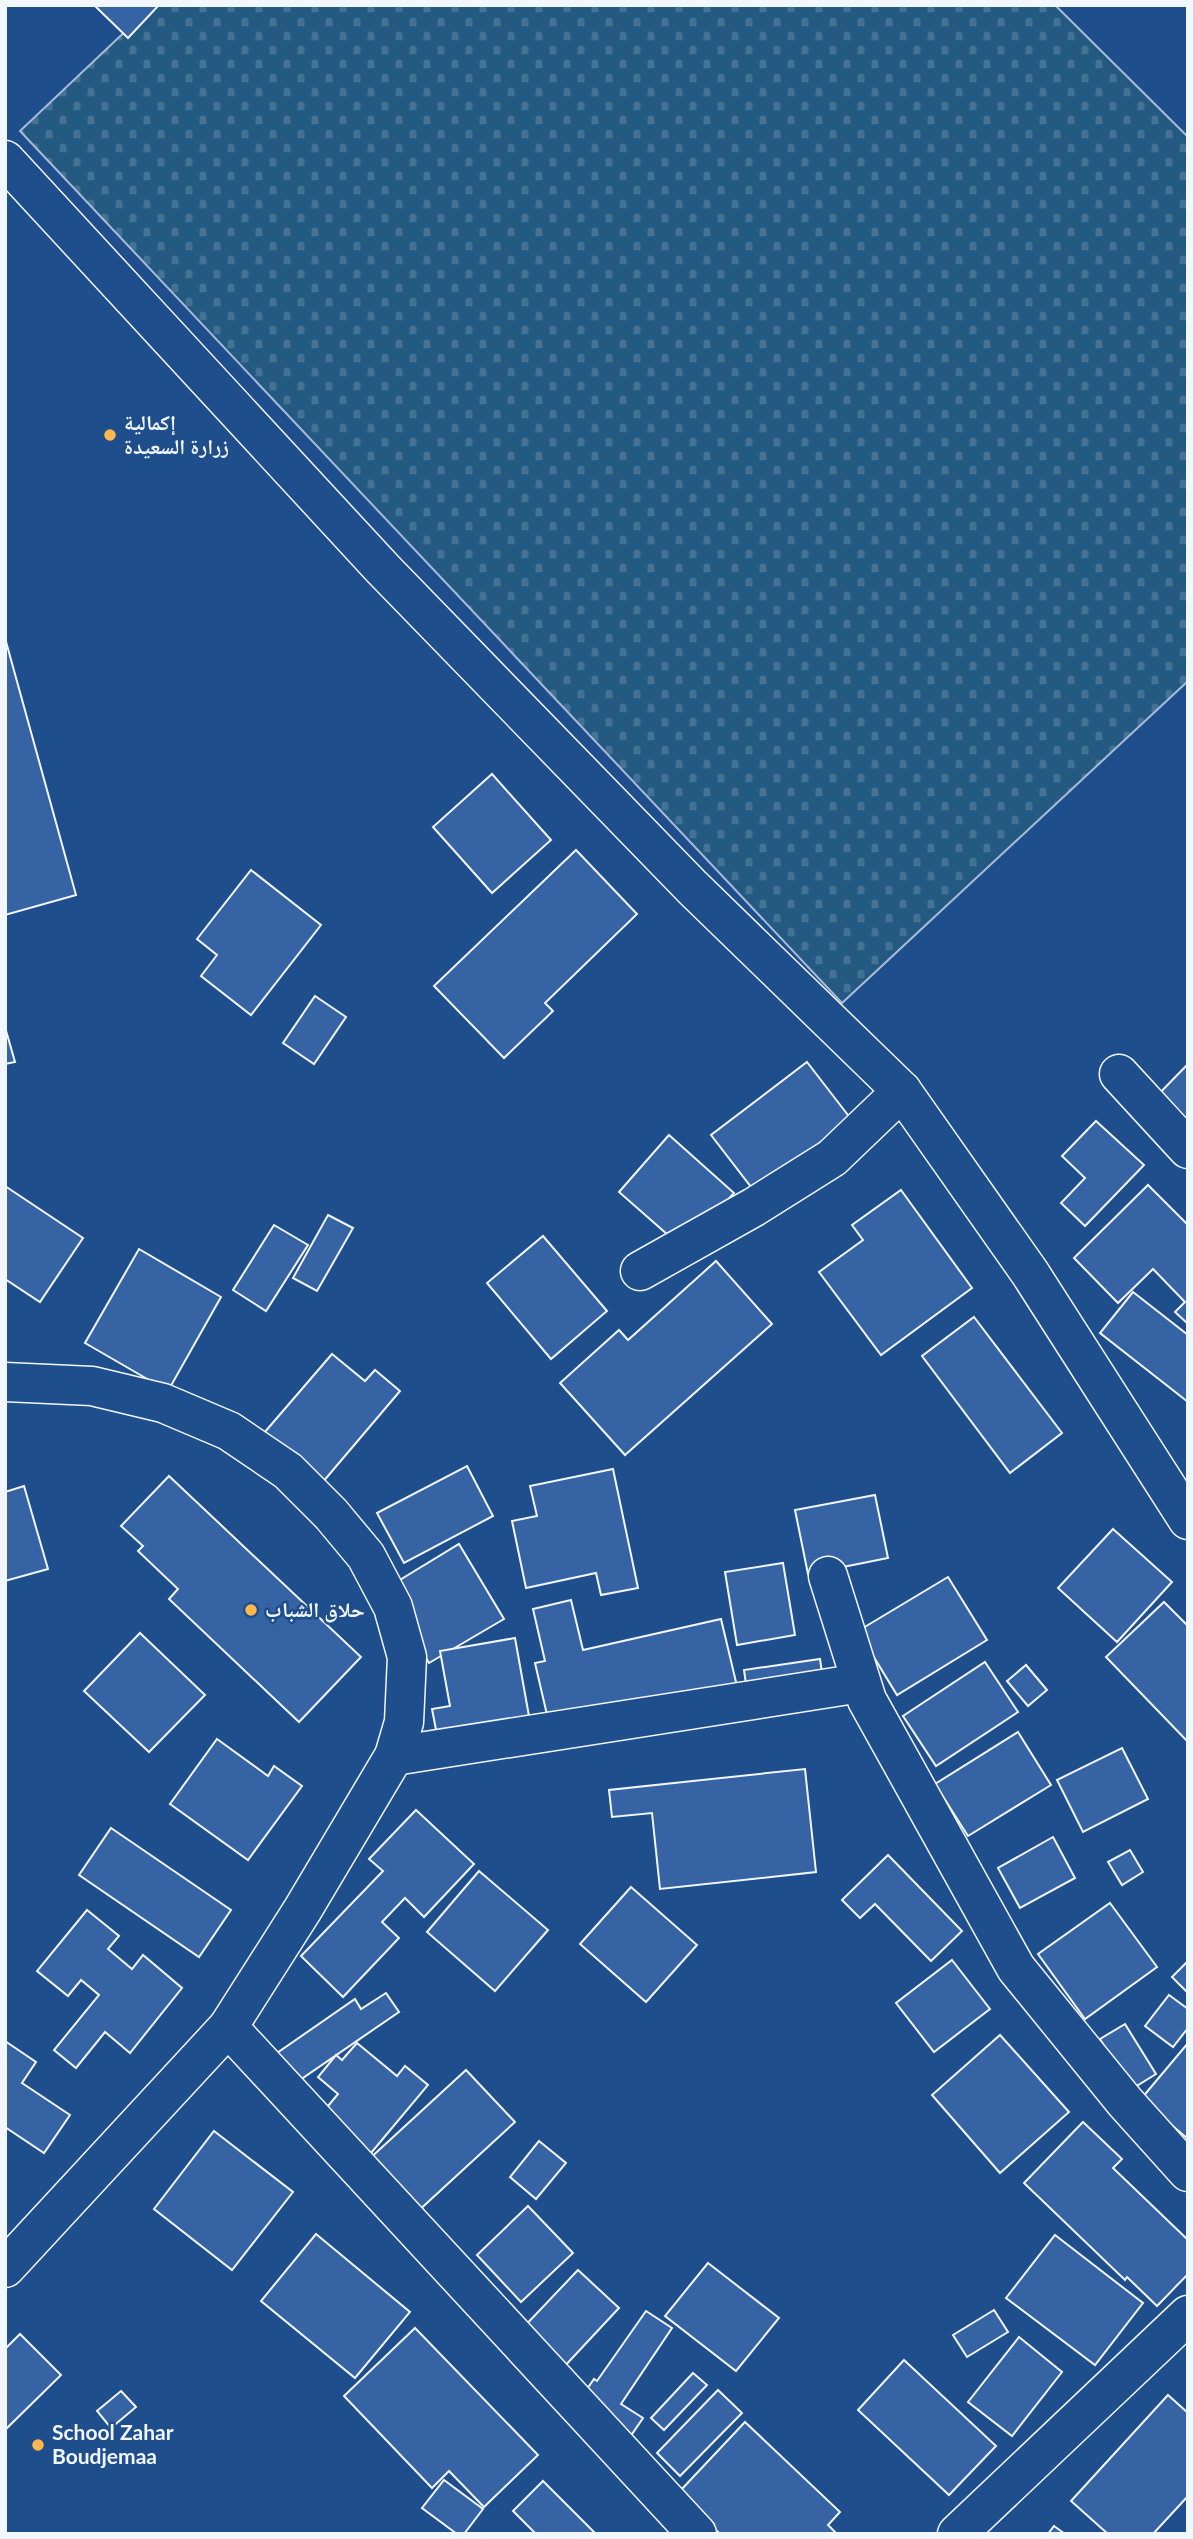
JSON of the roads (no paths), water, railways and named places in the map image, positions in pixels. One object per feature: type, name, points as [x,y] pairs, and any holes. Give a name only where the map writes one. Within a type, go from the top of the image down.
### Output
[{"type":"street","points":[[5,160],[383,569],[692,887],[902,1091],[1030,1273],[1188,1520]]},
{"type":"street","points":[[1119,1074],[1188,1149]]},
{"type":"street","points":[[640,1271],[754,1207],[832,1158],[902,1091]]},
{"type":"street","points":[[5,1382],[92,1386],[163,1403],[229,1431],[288,1471],[331,1514],[366,1556],[393,1607],[407,1657],[404,1722],[394,1756],[303,1909],[228,2027],[5,2268]]},
{"type":"street","points":[[828,1576],[861,1683],[874,1712],[1016,1968],[1125,2102],[1188,2172]]},
{"type":"street","points":[[394,1756],[861,1683]]},
{"type":"street","points":[[228,2027],[697,2534]]},
{"type":"street","points":[[957,2534],[1188,2315]]},
{"type":"place","name":"إكمالية زرارة السعيدة","points":[[110,435]]},
{"type":"place","name":"حلاق الشباب","points":[[251,1610]]},
{"type":"place","name":"School Zahar Boudjemaa","points":[[38,2445]]}]
